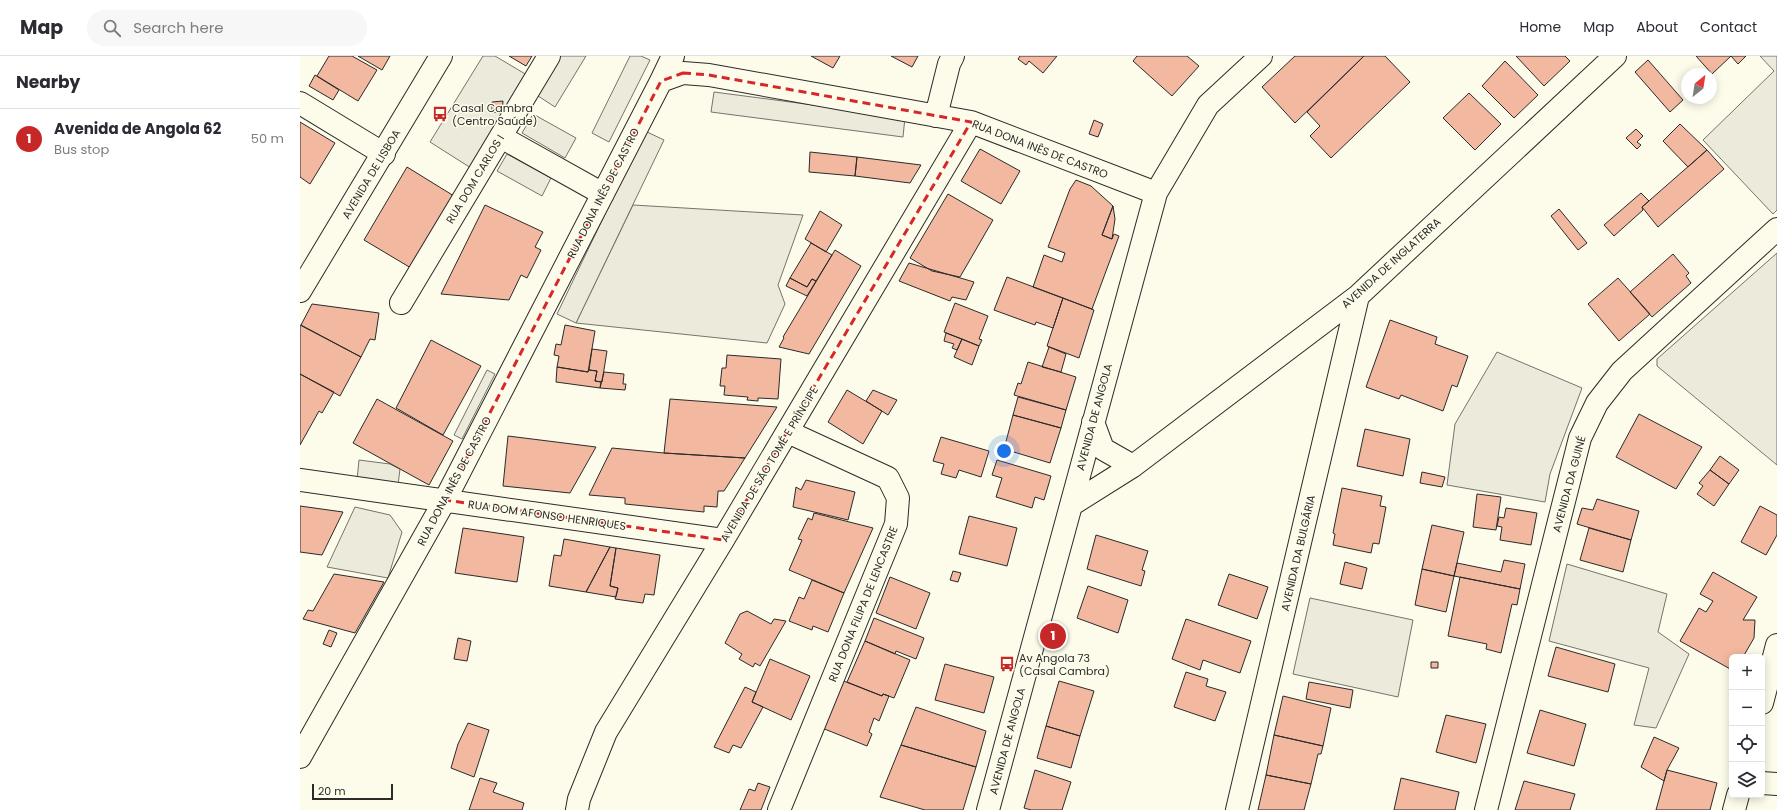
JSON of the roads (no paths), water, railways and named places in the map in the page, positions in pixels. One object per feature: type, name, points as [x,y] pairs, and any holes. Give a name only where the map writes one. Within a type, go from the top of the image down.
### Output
[{"type":"street","name":"AVENIDA DE LISBOA","points":[[300,291],[384,154],[441,56]]},
{"type":"street","name":"RUA DOM CARLOS I","points":[[401,303],[549,56]]},
{"type":"street","points":[[661,81],[673,56]]},
{"type":"street","points":[[936,116],[949,64],[953,56]]},
{"type":"street","name":"AVENIDA DE ANGOLA","points":[[988,810],[1156,193],[1208,105],[1261,56]]},
{"type":"street","name":"AVENIDA DE INGLATERRA","points":[[1071,504],[1132,466],[1358,296],[1615,56]]},
{"type":"street","name":"RUA DONA INÊS DE CASTRO","points":[[300,757],[445,500],[661,81],[683,73],[709,75],[971,122],[1156,193]]},
{"type":"street","points":[[300,103],[384,154]]},
{"type":"street","name":"AVENIDA DE SÃO TOMÉ E PRÍNCIPE","points":[[576,810],[606,732],[788,432],[971,122]]},
{"type":"street","points":[[501,137],[603,194]]},
{"type":"street","name":"AVENIDA DA GUINÉ","points":[[1486,810],[1580,438],[1594,410],[1622,371],[1777,229]]},
{"type":"street","name":"AVENIDA DA BULGÁRIA","points":[[1237,810],[1358,296]]},
{"type":"street","points":[[1093,422],[1103,449],[1132,466]]},
{"type":"street","name":"RUA DONA FILIPA DE LENCASTRE","points":[[779,810],[896,524],[898,498],[888,478],[788,432]]},
{"type":"street","name":"RUA DOM AFONSO HENRIQUES","points":[[300,480],[723,540]]},
{"type":"street","points":[[1765,691],[1777,645]]},
{"type":"street","points":[[1765,783],[1777,784]]},
{"type":"street","points":[[1734,810],[1737,798]]},
{"type":"place","name":"Casal Cambra (Centro Saúde)","points":[[440,114]]},
{"type":"place","name":"Avenida de Angola 62","points":[[1053,636]]},
{"type":"place","name":"Av Angola 73 (Casal Cambra)","points":[[1007,664]]}]
